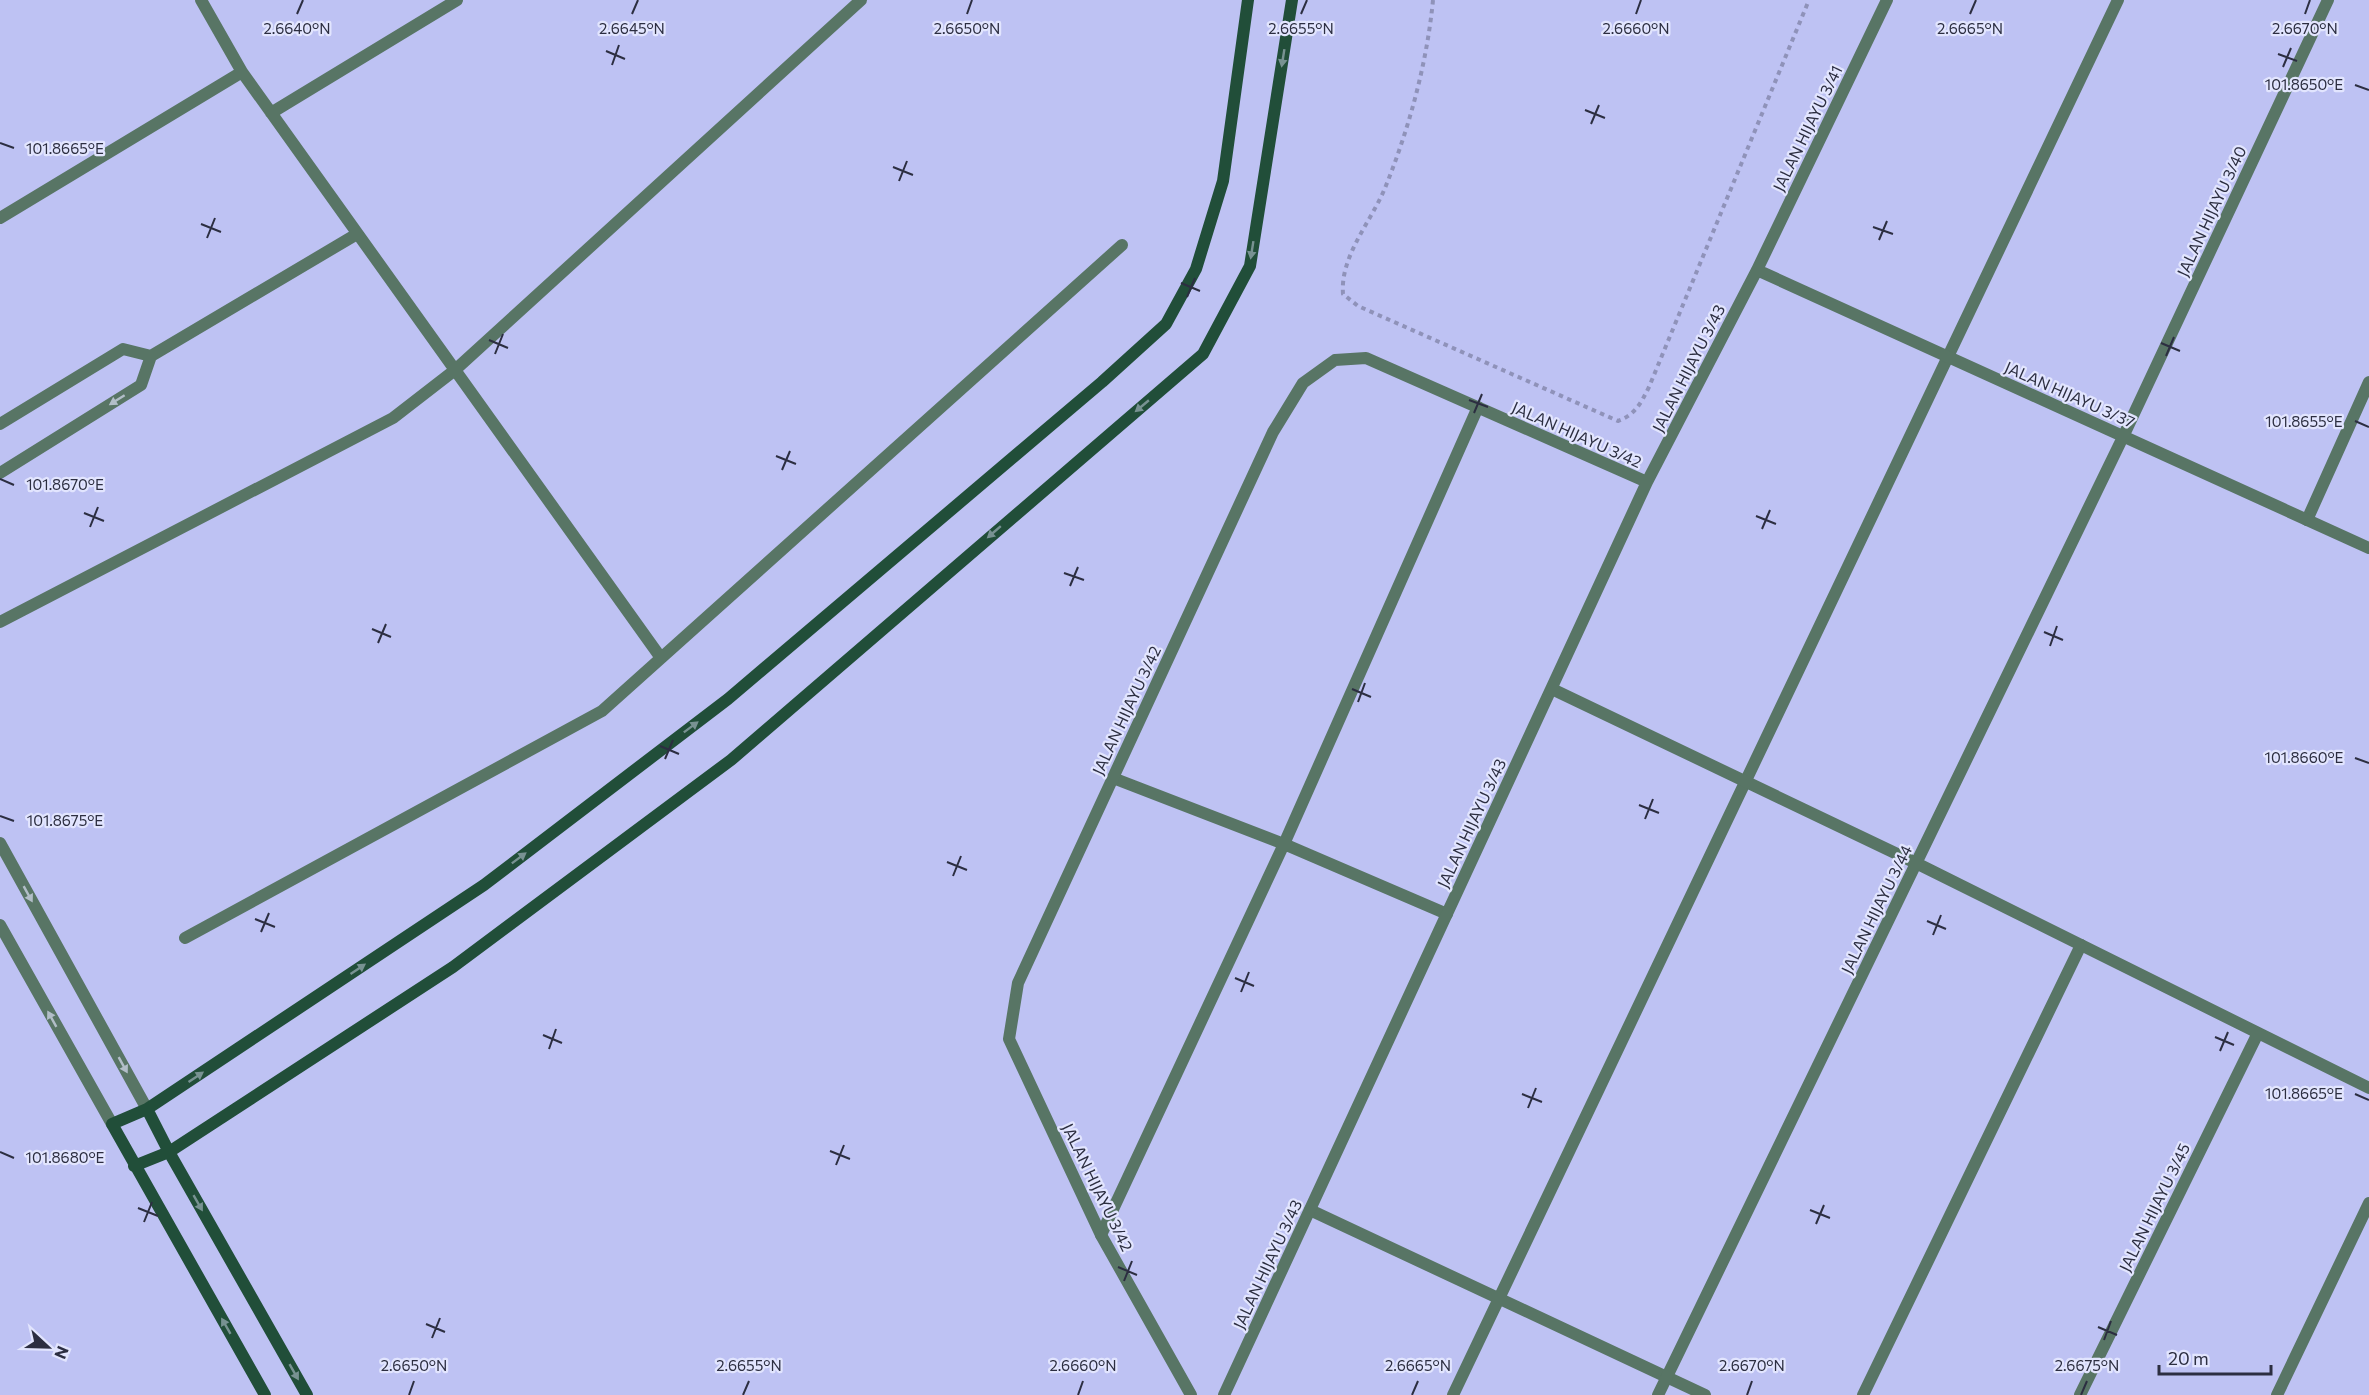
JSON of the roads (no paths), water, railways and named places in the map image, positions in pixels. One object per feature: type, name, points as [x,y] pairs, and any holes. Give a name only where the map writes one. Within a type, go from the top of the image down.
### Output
[{"type":"street","points":[[201,0],[242,72],[662,658]]},
{"type":"street","points":[[272,113],[457,0]]},
{"type":"street","points":[[0,622],[393,418],[455,370],[861,0]]},
{"type":"street","points":[[112,1125],[147,1109],[484,885],[718,706],[1102,381],[1166,324],[1196,269],[1223,181],[1248,0]]},
{"type":"street","points":[[134,1166],[169,1152],[453,967],[731,760],[1203,354],[1250,266],[1292,0]]},
{"type":"street","name":"JALAN HIJAYU 3/41","points":[[1757,270],[1887,0]]},
{"type":"street","points":[[1453,1395],[2118,0]]},
{"type":"street","name":"JALAN HIJAYU 3/40","points":[[2123,437],[2328,0]]},
{"type":"street","points":[[0,218],[242,72]]},
{"type":"street","points":[[0,473],[141,385],[151,356],[357,234]]},
{"type":"street","points":[[185,938],[602,711],[1122,245]]},
{"type":"street","name":"JALAN HIJAYU 3/37","points":[[1757,270],[2369,548]]},
{"type":"street","name":"JALAN HIJAYU 3/43","points":[[1224,1395],[1647,483],[1757,270]]},
{"type":"street","points":[[0,424],[123,349],[151,356]]},
{"type":"street","name":"JALAN HIJAYU 3/42","points":[[1191,1395],[1101,1235],[1010,1039],[1018,983],[1273,432],[1303,383],[1335,360],[1366,358],[1647,483]]},
{"type":"street","points":[[2307,520],[2369,382]]},
{"type":"street","points":[[1101,1235],[1284,844],[1478,407]]},
{"type":"street","name":"JALAN HIJAYU 3/44","points":[[1658,1395],[2123,437]]},
{"type":"street","points":[[1552,689],[1916,863],[2369,1088]]},
{"type":"street","points":[[1113,778],[1284,844],[1448,914]]},
{"type":"street","points":[[0,843],[169,1152],[307,1395]]},
{"type":"street","points":[[0,926],[265,1395]]},
{"type":"street","points":[[1863,1395],[2081,945]]},
{"type":"street","name":"JALAN HIJAYU 3/45","points":[[2080,1395],[2258,1033]]},
{"type":"street","points":[[2277,1395],[2369,1203]]},
{"type":"street","points":[[1310,1210],[1705,1395]]}]
